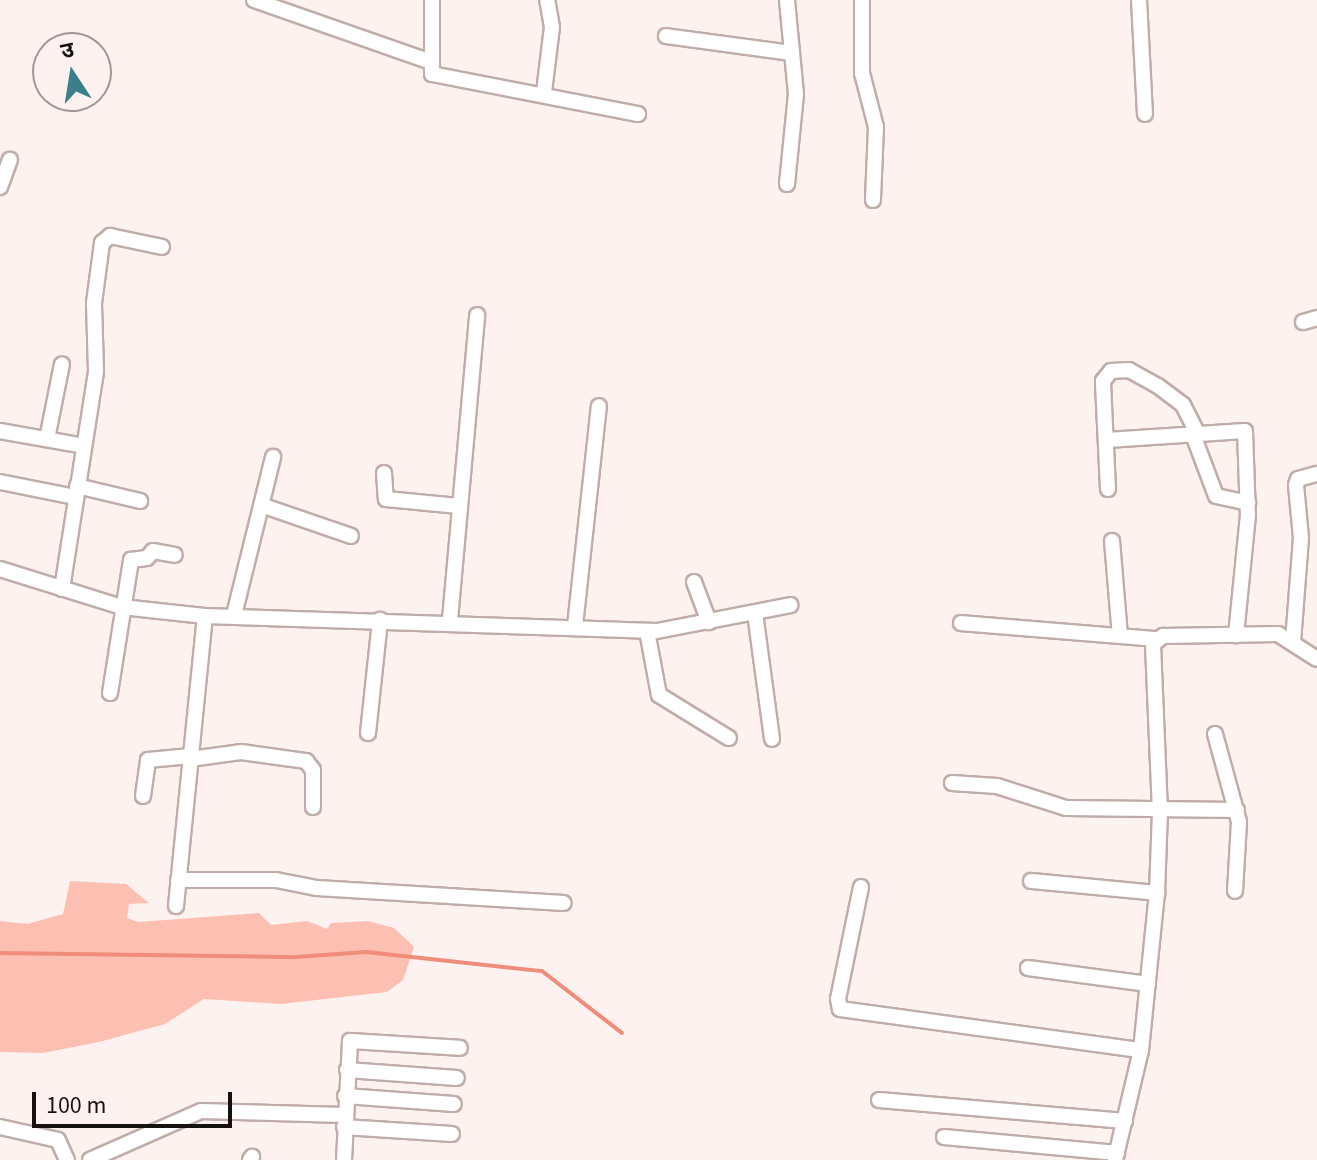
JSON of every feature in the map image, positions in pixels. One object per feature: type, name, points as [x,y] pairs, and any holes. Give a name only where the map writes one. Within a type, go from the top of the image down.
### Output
[{"type":"street","points":[[254,0],[431,62]]},
{"type":"street","points":[[432,0],[431,62],[434,75],[544,92],[638,114]]},
{"type":"street","points":[[544,92],[552,27],[547,0]]},
{"type":"street","points":[[787,0],[796,94],[787,184]]},
{"type":"street","points":[[862,0],[862,73],[876,127],[873,200]]},
{"type":"street","points":[[1139,0],[1145,114]]},
{"type":"street","points":[[666,36],[792,53]]},
{"type":"street","points":[[0,187],[10,160]]},
{"type":"street","points":[[62,589],[96,371],[94,292],[102,243],[110,236],[162,247]]},
{"type":"street","points":[[450,620],[477,315]]},
{"type":"street","points":[[47,439],[62,364]]},
{"type":"street","points":[[1108,489],[1103,381],[1122,370],[1140,374],[1178,400],[1194,432],[1216,496],[1248,503]]},
{"type":"street","points":[[575,626],[599,406]]},
{"type":"street","points":[[0,431],[84,446]]},
{"type":"street","points":[[1107,440],[1245,431],[1248,503],[1236,635]]},
{"type":"street","points":[[234,615],[273,457]]},
{"type":"street","points":[[384,473],[386,499],[459,506]]},
{"type":"street","points":[[1293,642],[1301,538],[1296,485],[1298,479],[1317,474]]},
{"type":"street","points":[[0,482],[140,501]]},
{"type":"street","points":[[261,505],[351,536]]},
{"type":"street","points":[[1301,538],[1317,537]]},
{"type":"street","points":[[1112,541],[1120,636]]},
{"type":"street","points":[[110,693],[132,558],[147,558],[153,551],[175,555]]},
{"type":"street","points":[[0,569],[122,607],[205,616],[450,620],[647,631],[791,605]]},
{"type":"street","points":[[694,582],[709,622]]},
{"type":"street","points":[[755,613],[772,739]]},
{"type":"street","points":[[176,906],[205,616]]},
{"type":"street","points":[[368,733],[380,620]]},
{"type":"street","points":[[961,623],[1156,639],[1278,634],[1317,659]]},
{"type":"street","points":[[647,631],[659,695],[729,738]]},
{"type":"street","points":[[944,1137],[1116,1156],[1141,1050],[1157,893],[1160,812],[1156,639]]},
{"type":"street","points":[[1215,734],[1237,810],[1235,891]]},
{"type":"street","points":[[143,796],[148,760],[241,752],[306,761],[313,770],[313,807]]},
{"type":"street","points":[[952,783],[997,786],[1066,808],[1160,812],[1237,810]]},
{"type":"street","points":[[178,880],[276,880],[317,888],[564,903]]},
{"type":"street","points":[[1031,881],[1157,893]]},
{"type":"street","points":[[861,887],[838,999],[840,1009],[1141,1050]]},
{"type":"street","points":[[1028,968],[1148,984]]},
{"type":"street","points":[[344,1160],[348,1046],[355,1039],[460,1048]]},
{"type":"street","points":[[347,1070],[457,1078]]},
{"type":"street","points":[[345,1096],[454,1104]]},
{"type":"street","points":[[879,1100],[1125,1121]]},
{"type":"street","points":[[96,1159],[201,1111],[344,1121],[452,1134]]},
{"type":"street","points":[[0,1127],[58,1140],[67,1160]]},
{"type":"shaded area","points":[[70,881],[126,884],[149,903],[129,904],[127,918],[138,922],[259,913],[271,925],[307,921],[327,929],[331,923],[368,921],[394,928],[414,947],[403,980],[387,992],[281,1004],[204,999],[165,1024],[99,1042],[43,1053],[0,1052],[0,921],[27,924],[63,914]]},
{"type":"waterway","points":[[0,953],[296,957],[366,952],[542,971],[622,1033]]}]
